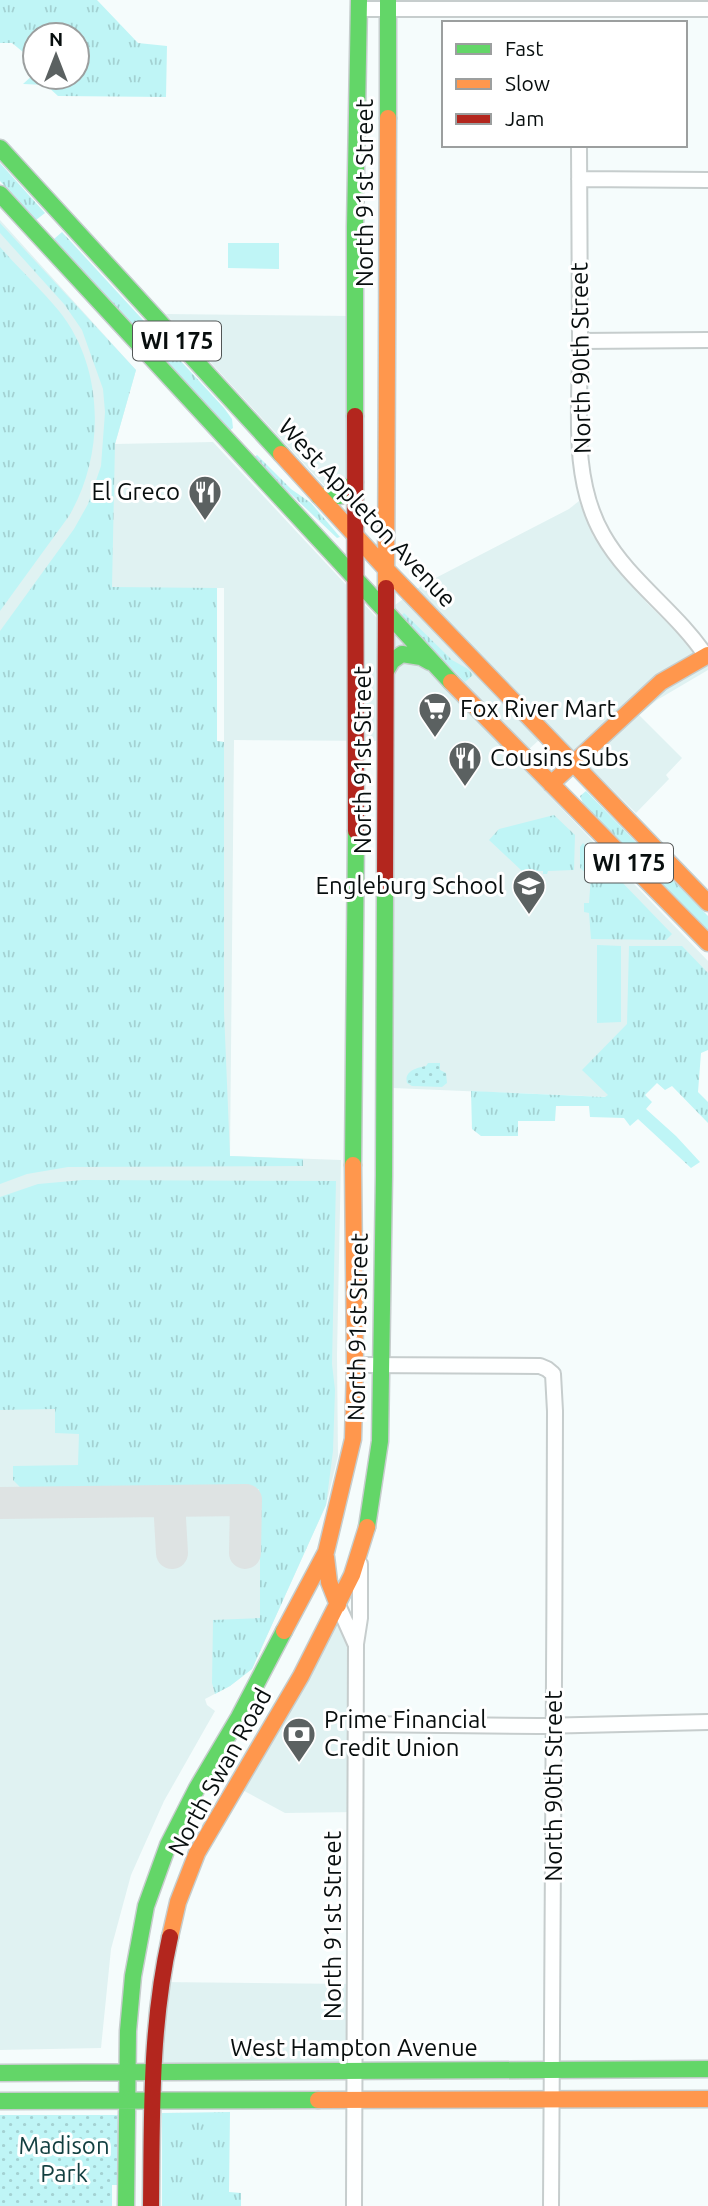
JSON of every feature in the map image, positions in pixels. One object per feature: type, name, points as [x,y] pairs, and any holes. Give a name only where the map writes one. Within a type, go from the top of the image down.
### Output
[{"type":"main road","name":"North 91st Street","points":[[326,1552],[353,1439],[355,1365],[354,533],[359,4]]},
{"type":"main road","name":"North 91st Street","points":[[360,1549],[369,1519],[380,1441],[384,1175],[388,4]]},
{"type":"main road","name":"West Appleton Avenue","points":[[0,148],[385,568],[708,903]]},
{"type":"main road","name":"WI 175","points":[[0,194],[434,664],[708,943]]},
{"type":"main road","points":[[319,496],[344,495],[355,482]]},
{"type":"main road","points":[[386,671],[392,661],[402,654],[421,657],[434,664]]},
{"type":"main road","points":[[551,783],[661,682],[707,655]]},
{"type":"main road","points":[[467,698],[493,680]]},
{"type":"main road","name":"North Swan Road","points":[[151,2206],[152,2072],[160,1982],[177,1902],[220,1811],[301,1676],[338,1605],[360,1549]]},
{"type":"main road","points":[[326,1552],[329,1588],[338,1605]]},
{"type":"main road","name":"North Swan Road","points":[[126,2206],[128,2031],[133,1976],[146,1906],[168,1844],[326,1552]]},
{"type":"main road","name":"West Hampton Avenue","points":[[0,2073],[708,2069]]},
{"type":"main road","points":[[0,2101],[708,2099]]},
{"type":"street","points":[[359,4],[579,16],[708,9]]},
{"type":"street","name":"North 90th Street","points":[[579,147],[579,430],[580,454],[590,504],[601,531],[625,567],[707,655]]},
{"type":"street","points":[[579,179],[708,180]]},
{"type":"street","points":[[580,341],[708,340]]},
{"type":"street","points":[[355,1365],[380,1365]]},
{"type":"street","name":"North 90th Street","points":[[380,1365],[540,1366],[553,1374],[551,2206]]},
{"type":"street","name":"North 91st Street","points":[[354,2206],[356,1644],[360,1618],[360,1549]]},
{"type":"street","name":"North 91st Street","points":[[338,1605],[356,1644]]},
{"type":"street","points":[[356,1724],[554,1726],[708,1722]]},
{"type":"shaded area","points":[[0,220],[136,370],[115,444],[213,442],[377,618],[424,584],[569,509],[579,501],[593,536],[647,603],[693,648],[708,666],[708,670],[657,700],[639,715],[682,758],[666,775],[669,779],[636,813],[551,729],[516,761],[708,961],[708,1022],[609,1097],[393,1088],[394,741],[234,740],[230,1156],[341,1160],[338,1456],[326,1505],[252,1669],[230,1686],[205,1699],[207,1705],[215,1711],[164,1801],[131,1875],[111,1949],[101,2048],[0,2050]],"holes":[[[217,588],[224,588],[224,742],[217,741]]]},
{"type":"shaded area","points":[[166,314],[351,316],[346,485],[329,491]]},
{"type":"shaded area","points":[[338,1605],[356,1644],[356,1812],[285,1813],[235,1786]]},
{"type":"shaded area","points":[[160,1982],[355,1984],[355,2072],[152,2072]]},
{"type":"green space","points":[[0,0],[97,0],[138,43],[167,46],[166,97],[58,96],[53,91],[91,91],[91,21],[21,21],[21,50],[12,43],[0,43]]},
{"type":"green space","points":[[0,163],[45,213],[36,220],[0,181]]},
{"type":"green space","points":[[0,223],[136,370],[115,444],[112,587],[217,588],[217,741],[224,742],[224,1011],[230,1156],[303,1159],[303,1166],[68,1167],[27,1174],[0,1184],[0,631],[74,529],[88,504],[101,466],[105,412],[103,389],[82,330],[64,304],[0,233]]},
{"type":"green space","points":[[62,232],[224,408],[232,419],[233,428],[229,431],[54,239]]},
{"type":"green space","points":[[228,243],[279,243],[279,269],[228,268]]},
{"type":"green space","points":[[0,247],[59,311],[74,334],[85,358],[95,412],[94,439],[81,492],[69,516],[0,611]]},
{"type":"green space","points":[[257,455],[291,489],[311,503],[340,537],[337,538],[253,458]]},
{"type":"green space","points":[[404,613],[452,660],[473,675],[465,682],[401,616]]},
{"type":"green space","points":[[586,791],[708,916],[708,934],[585,808],[580,796]]},
{"type":"green space","points":[[554,815],[575,835],[574,870],[548,871],[547,874],[543,874],[543,871],[522,871],[489,840],[499,829]]},
{"type":"green space","points":[[583,843],[610,871],[607,874],[586,873],[580,868],[580,847]]},
{"type":"green space","points":[[591,876],[617,877],[672,934],[666,940],[591,939],[589,913],[584,912],[584,903],[589,903]]},
{"type":"green space","points":[[597,945],[621,946],[621,1022],[597,1023]]},
{"type":"green space","points":[[629,946],[682,946],[708,973],[708,1050],[701,1053],[698,1092],[708,1102],[708,1123],[672,1086],[665,1090],[657,1083],[645,1095],[652,1102],[646,1109],[700,1162],[691,1168],[638,1119],[630,1126],[624,1118],[590,1117],[589,1106],[556,1106],[555,1121],[518,1121],[518,1136],[481,1136],[472,1129],[471,1091],[608,1095],[582,1070],[627,1024]]},
{"type":"green space","points":[[428,1063],[440,1063],[440,1070],[446,1073],[447,1083],[442,1087],[412,1086],[407,1083],[409,1073]]},
{"type":"green space","points":[[83,1180],[336,1181],[332,1364],[335,1390],[333,1451],[326,1505],[252,1669],[215,1694],[212,1683],[213,1620],[260,1618],[260,1553],[257,1552],[255,1512],[260,1510],[259,1489],[20,1487],[13,1480],[13,1466],[78,1465],[79,1434],[55,1433],[55,1409],[0,1410],[0,1197],[38,1184]]},
{"type":"green space","points":[[230,2112],[229,2192],[241,2193],[241,2206],[162,2206],[162,2113]]},
{"type":"green space","name":"Madison Park","points":[[0,2115],[128,2115],[127,2185],[112,2185],[112,2206],[0,2206]]},
{"type":"taxiway","points":[[0,1503],[246,1500],[245,1553]]},
{"type":"taxiway","points":[[169,1501],[172,1553]]},
{"type":"traffic: fast","points":[[355,416],[359,0]]},
{"type":"traffic: fast","points":[[388,0],[388,118]]},
{"type":"traffic: fast","points":[[0,148],[281,454]]},
{"type":"traffic: fast","points":[[0,194],[451,682]]},
{"type":"traffic: fast","points":[[319,496],[340,496],[355,482]]},
{"type":"traffic: fast","points":[[386,671],[392,661],[402,654],[421,657],[430,662]]},
{"type":"traffic: fast","points":[[353,1165],[356,831]]},
{"type":"traffic: fast","points":[[367,1527],[380,1441],[385,887]]},
{"type":"traffic: fast","points":[[126,2206],[128,2031],[133,1976],[146,1906],[168,1845],[284,1631]]},
{"type":"traffic: fast","points":[[0,2073],[708,2069]]},
{"type":"traffic: fast","points":[[0,2101],[318,2100]]},
{"type":"traffic: slow","points":[[386,588],[388,118]]},
{"type":"traffic: slow","points":[[281,454],[385,568],[708,903]]},
{"type":"traffic: slow","points":[[551,784],[661,682],[708,655]]},
{"type":"traffic: slow","points":[[451,682],[708,943]]},
{"type":"traffic: slow","points":[[284,1631],[326,1552],[353,1439],[353,1165]]},
{"type":"traffic: slow","points":[[170,1937],[178,1902],[197,1853],[301,1676],[352,1575],[367,1527]]},
{"type":"traffic: slow","points":[[326,1557],[329,1582],[338,1605]]},
{"type":"traffic: slow","points":[[318,2100],[708,2099]]},
{"type":"traffic: jam","points":[[355,416],[356,831]]},
{"type":"traffic: jam","points":[[385,887],[386,588]]},
{"type":"traffic: jam","points":[[151,2206],[155,2037],[170,1937]]},
{"type":"place","name":"El Greco","points":[[205,522]]},
{"type":"place","name":"Fox River Mart","points":[[435,739]]},
{"type":"place","name":"Cousins Subs","points":[[465,788]]},
{"type":"place","name":"Engleburg School","points":[[529,916]]},
{"type":"place","name":"Prime Financial Credit Union","points":[[299,1764]]}]
